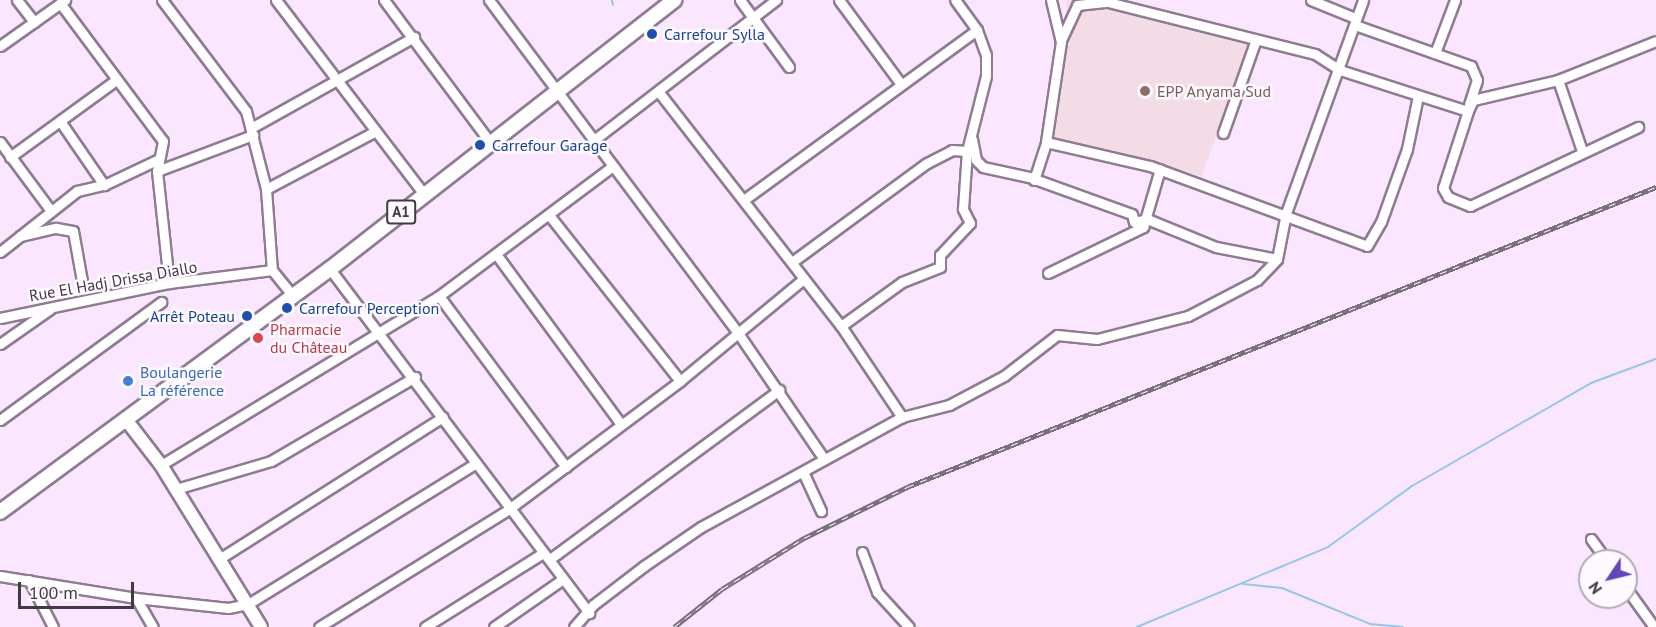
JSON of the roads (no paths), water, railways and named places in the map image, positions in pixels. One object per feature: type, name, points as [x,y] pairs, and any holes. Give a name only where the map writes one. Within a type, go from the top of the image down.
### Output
[{"type":"main road","name":"A1","points":[[0,512],[127,421],[292,295],[330,269],[674,0]]},
{"type":"street","points":[[16,0],[34,22]]},
{"type":"street","points":[[162,0],[246,111],[266,189],[272,270],[292,295]]},
{"type":"street","points":[[276,0],[374,132],[424,194]]},
{"type":"street","points":[[384,0],[414,37],[490,142]]},
{"type":"street","points":[[489,0],[738,333],[824,459]]},
{"type":"street","points":[[740,0],[789,67]]},
{"type":"street","points":[[594,140],[776,0]]},
{"type":"street","points":[[838,0],[901,84]]},
{"type":"street","points":[[841,326],[902,282],[940,267],[940,255],[970,223],[963,209],[967,151],[986,76],[983,44],[955,0]]},
{"type":"street","points":[[1051,0],[1061,42]]},
{"type":"street","points":[[1311,0],[1355,22],[1475,70],[1476,86],[1443,188],[1448,197],[1465,205],[1495,196],[1582,151],[1638,127]]},
{"type":"street","points":[[574,627],[644,566],[701,527],[772,486],[804,474],[824,459],[902,417],[949,405],[1004,376],[1057,335],[1097,339],[1202,311],[1257,280],[1277,259],[1286,213],[1340,70],[1363,0]]},
{"type":"street","points":[[1435,53],[1455,0]]},
{"type":"street","points":[[1034,180],[1046,142],[1061,42],[1077,5],[1105,1],[1255,42],[1315,54],[1340,70],[1467,111]]},
{"type":"street","points":[[0,46],[63,2],[116,80],[163,141],[157,160],[157,171],[169,284]]},
{"type":"street","points":[[745,199],[976,30]]},
{"type":"street","points":[[157,171],[252,131],[414,37]]},
{"type":"street","points":[[1467,111],[1473,100],[1558,80],[1656,41]]},
{"type":"street","points":[[1223,134],[1255,42]]},
{"type":"street","points":[[10,157],[116,80]]},
{"type":"street","points":[[1558,80],[1582,151]]},
{"type":"street","points":[[657,92],[745,199],[792,262],[802,280],[841,326],[902,417]]},
{"type":"street","points":[[1046,142],[1160,170],[1286,213],[1359,245],[1371,244],[1407,149],[1418,96]]},
{"type":"street","points":[[60,121],[104,185]]},
{"type":"street","points":[[266,189],[374,132]]},
{"type":"street","points":[[971,137],[980,165],[1034,180],[1132,214],[1134,222],[1147,219],[1216,247],[1277,259]]},
{"type":"street","points":[[0,142],[51,211]]},
{"type":"street","points":[[792,262],[927,163],[951,150],[967,151]]},
{"type":"street","points":[[0,252],[77,191],[104,185],[157,160]]},
{"type":"street","points":[[161,465],[440,296],[613,166]]},
{"type":"street","points":[[1048,273],[1087,252],[1125,240],[1147,219],[1160,170]]},
{"type":"street","points":[[549,215],[680,381]]},
{"type":"street","points":[[20,236],[56,228],[73,231],[82,281]]},
{"type":"street","points":[[496,254],[621,424]]},
{"type":"street","points":[[330,269],[381,333],[509,509],[589,613]]},
{"type":"street","name":"Rue El Hadj Drissa Diallo","points":[[2,314],[53,307],[169,284],[272,270]]},
{"type":"street","points":[[319,627],[509,509],[680,381],[802,280]]},
{"type":"street","points":[[440,296],[566,467]]},
{"type":"street","points":[[0,420],[161,302]]},
{"type":"street","points":[[0,344],[53,307]]},
{"type":"street","points":[[176,489],[271,461],[414,377]]},
{"type":"street","points":[[425,627],[547,556],[779,390]]},
{"type":"street","points":[[219,559],[443,417]]},
{"type":"street","points":[[127,421],[161,465],[261,627]]},
{"type":"street","points":[[0,576],[136,598],[228,608],[248,604],[476,463]]},
{"type":"street","points":[[804,474],[821,511]]},
{"type":"street","points":[[1591,538],[1599,549]]},
{"type":"street","points":[[862,552],[877,592],[909,627]]},
{"type":"street","points":[[494,627],[563,579]]},
{"type":"street","points":[[29,580],[53,627]]},
{"type":"street","points":[[136,598],[153,627]]},
{"type":"street","points":[[1638,605],[1654,627]]},
{"type":"waterway","points":[[612,0],[613,5]]},
{"type":"waterway","points":[[1137,627],[1328,547],[1412,486],[1591,383],[1656,359]]},
{"type":"waterway","points":[[1243,584],[1282,588],[1370,624],[1403,627]]},
{"type":"railway","points":[[674,627],[722,589],[804,538],[907,487],[1656,187]]},
{"type":"place","name":"Carrefour Sylla","points":[[652,34]]},
{"type":"place","name":"EPP Anyama Sud","points":[[1145,91]]},
{"type":"place","name":"Carrefour Garage","points":[[480,145]]},
{"type":"place","name":"Carrefour Perception","points":[[287,308]]},
{"type":"place","name":"Arrêt Poteau","points":[[247,316]]},
{"type":"place","name":"Pharmacie du Château","points":[[258,338]]},
{"type":"place","name":"Boulangerie La référence","points":[[128,381]]}]
